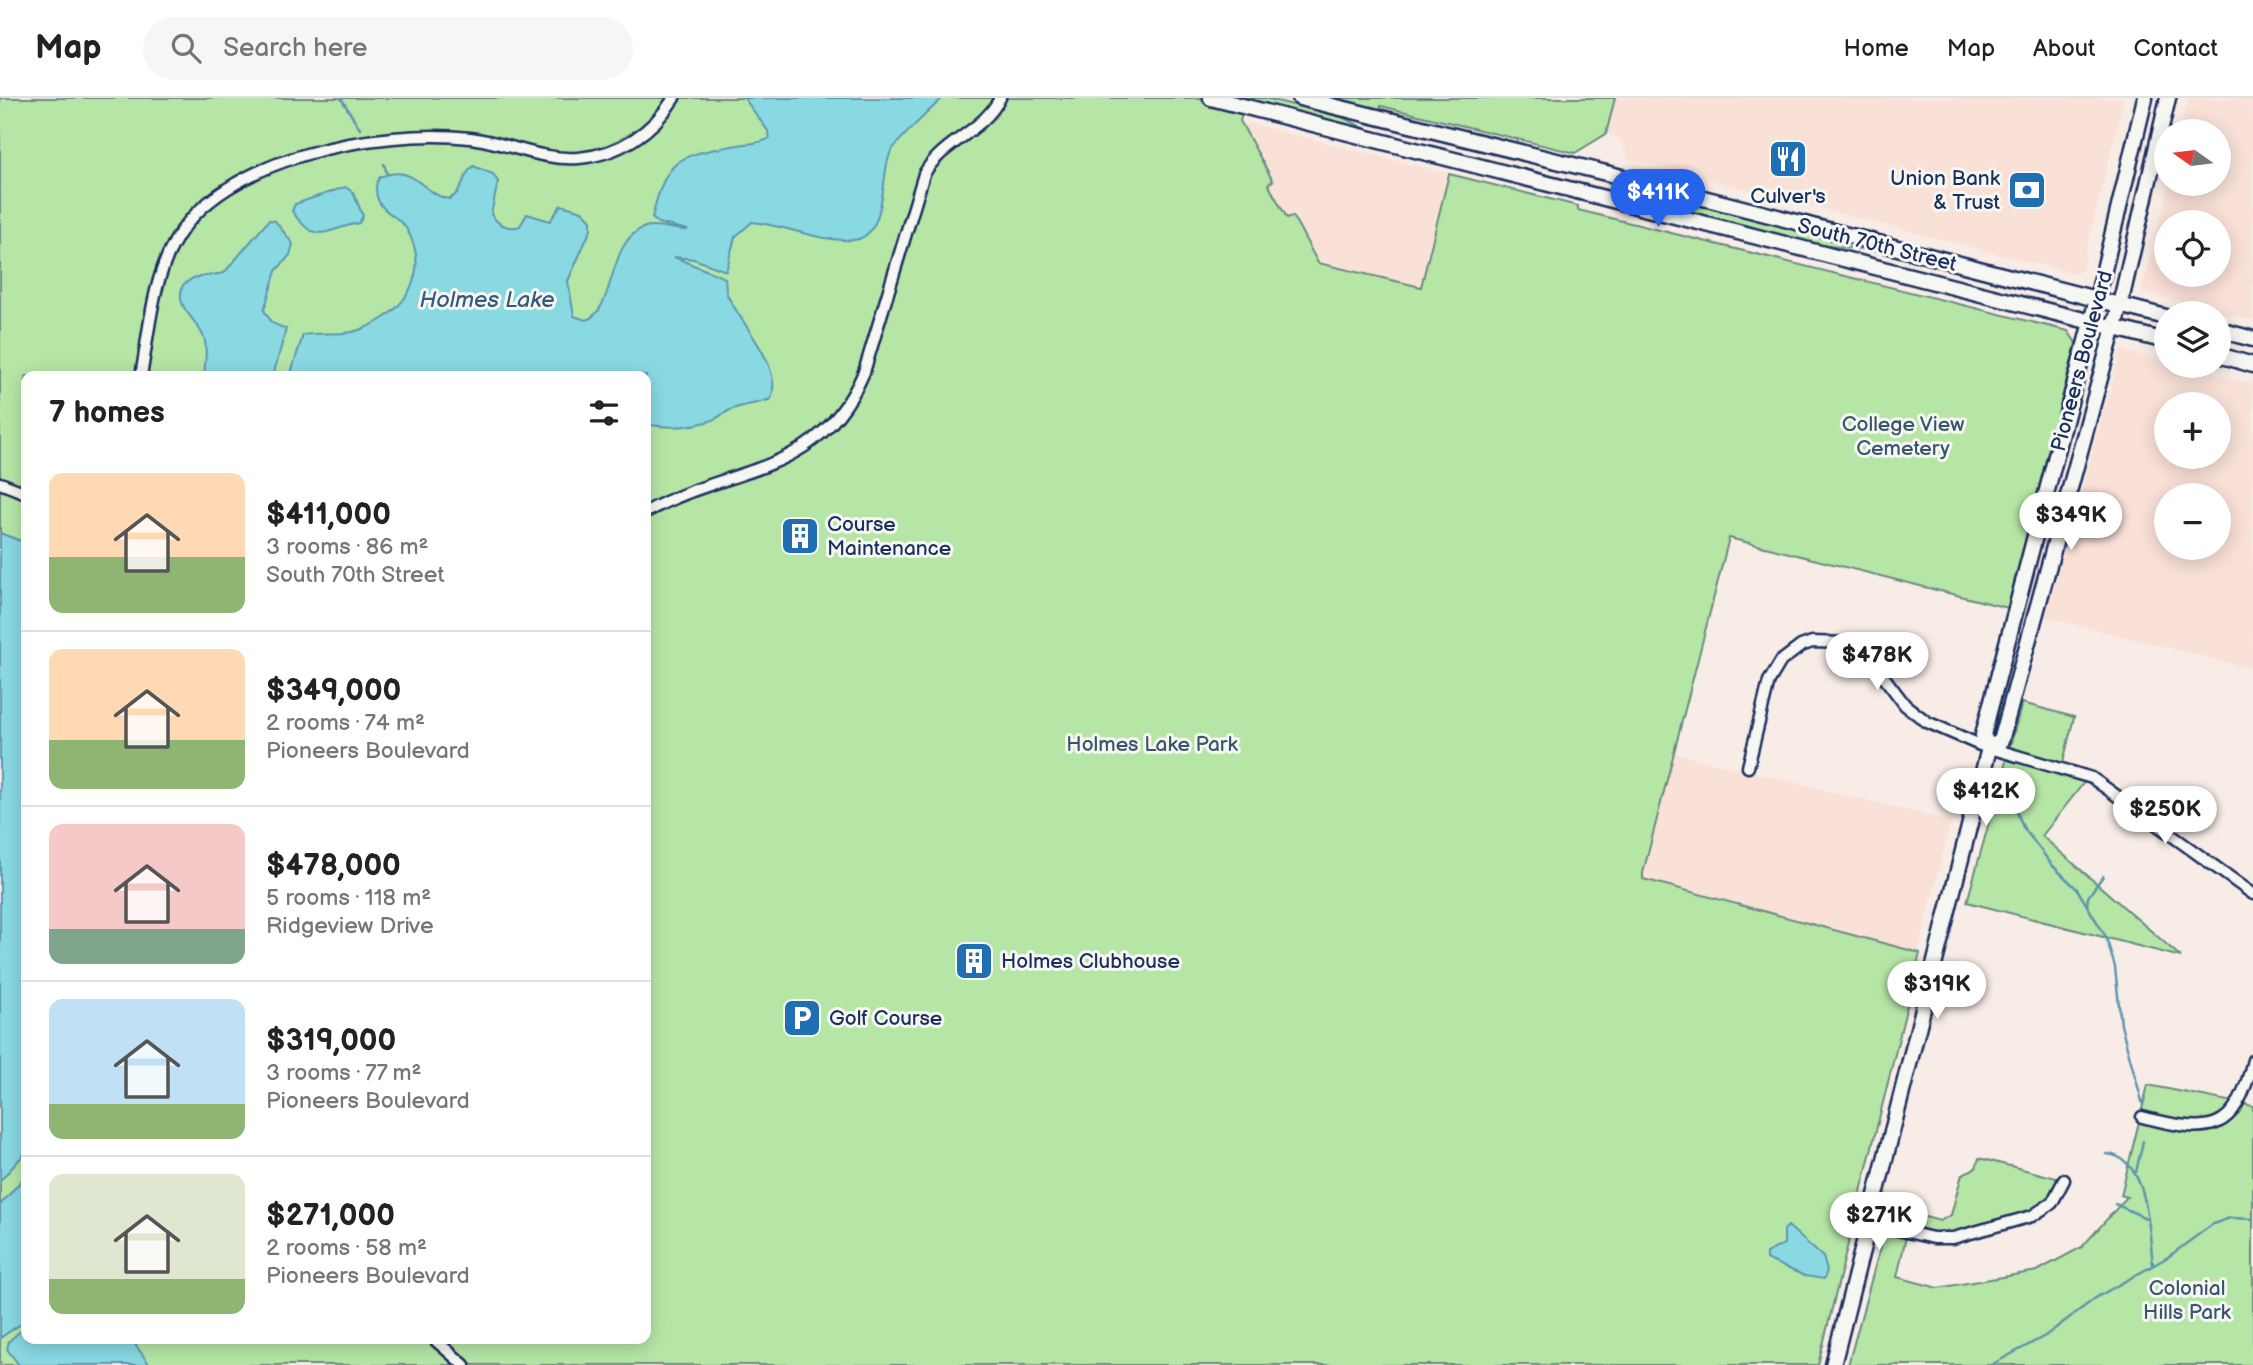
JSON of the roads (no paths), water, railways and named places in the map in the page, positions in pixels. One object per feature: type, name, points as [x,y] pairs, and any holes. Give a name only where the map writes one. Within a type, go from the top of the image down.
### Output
[{"type":"main road","name":"South 70th Street","points":[[1211,98],[2154,338]]},
{"type":"main road","name":"South 70th Street","points":[[1300,98],[2154,314]]},
{"type":"main road","name":"Pioneers Boulevard","points":[[1833,1365],[1989,748],[1983,735],[2092,321],[2145,98]]},
{"type":"main road","name":"Pioneers Boulevard","points":[[1989,748],[2001,741],[2120,305],[2168,98]]},
{"type":"main road","points":[[2231,333],[2253,339]]},
{"type":"main road","points":[[2231,359],[2253,365]]},
{"type":"street","points":[[142,371],[158,285],[173,244],[205,207],[266,169],[350,142],[393,136],[470,138],[560,157],[597,155],[634,140],[661,116],[674,98]]},
{"type":"street","points":[[651,510],[689,492],[780,461],[812,442],[837,419],[864,372],[924,174],[938,154],[985,120],[1000,98]]},
{"type":"street","points":[[0,483],[21,491]]},
{"type":"street","points":[[1748,767],[1774,671],[1781,661],[1801,646],[1825,640],[1846,643],[1868,656],[1917,716],[1989,748],[2092,778],[2253,894]]},
{"type":"street","points":[[2142,1118],[2183,1128],[2217,1123],[2239,1103],[2253,1060]]},
{"type":"street","points":[[1868,1223],[1933,1238],[1953,1238],[2032,1216],[2052,1203],[2064,1180]]},
{"type":"street","points":[[440,1344],[464,1365]]},
{"type":"water","name":"Holmes Lake","points":[[744,98],[943,98],[891,152],[878,215],[865,236],[840,240],[752,222],[735,237],[726,271],[694,259],[674,257],[725,278],[727,294],[766,359],[773,386],[771,399],[738,407],[713,420],[689,426],[663,426],[651,425],[651,371],[292,371],[303,335],[347,333],[362,329],[391,312],[410,289],[416,260],[413,244],[403,224],[379,202],[376,189],[380,177],[392,173],[410,176],[432,192],[449,199],[457,193],[473,166],[493,174],[498,182],[491,214],[496,221],[507,227],[520,226],[527,214],[550,221],[561,205],[582,211],[591,220],[591,229],[568,281],[574,316],[586,320],[596,313],[603,303],[617,260],[633,235],[650,226],[688,230],[658,223],[652,218],[657,197],[670,170],[689,156],[766,140],[770,138],[768,131]]},
{"type":"water","points":[[345,187],[353,192],[363,216],[359,223],[329,232],[315,232],[300,222],[292,211],[295,204]]},
{"type":"water","points":[[269,220],[275,221],[293,244],[290,255],[276,271],[264,310],[272,323],[286,329],[274,371],[204,371],[205,341],[198,326],[184,308],[181,294],[183,285],[193,278],[224,273]]},
{"type":"water","points":[[0,533],[21,541],[21,1158],[0,1181]]},
{"type":"water","points":[[21,1181],[21,1326],[0,1338],[0,1205]]},
{"type":"water","points":[[1788,1226],[1823,1257],[1827,1271],[1824,1279],[1805,1276],[1766,1259],[1766,1253],[1784,1244],[1784,1230]]},
{"type":"water","points":[[21,1330],[21,1344],[135,1344],[150,1365],[19,1365],[7,1349],[9,1341]]},
{"type":"waterway","points":[[341,98],[360,129]]},
{"type":"waterway","points":[[384,164],[387,174]]},
{"type":"waterway","points":[[2014,805],[2023,827],[2052,865],[2077,889],[2106,937],[2115,967],[2121,1025],[2143,1105]]},
{"type":"waterway","points":[[2087,906],[2088,897],[2103,876]]},
{"type":"waterway","points":[[2136,1172],[2143,1141]]},
{"type":"waterway","points":[[2106,1154],[2120,1158],[2131,1168],[2139,1182],[2148,1216],[2153,1265]]},
{"type":"waterway","points":[[2115,1204],[2148,1219]]},
{"type":"waterway","points":[[1991,1365],[2045,1336],[2097,1297],[2168,1257],[2213,1224],[2230,1218],[2253,1219]]},
{"type":"place","name":"Culver's","points":[[1788,159]]},
{"type":"place","name":"Union Bank & Trust","points":[[2027,190]]},
{"type":"place","name":"Course Maintenance","points":[[800,536]]},
{"type":"place","name":"Holmes Clubhouse","points":[[974,961]]},
{"type":"place","name":"Golf Course","points":[[802,1018]]},
{"type":"park label","name":"College View Cemetery","points":[[1903,436]]},
{"type":"park label","name":"Holmes Lake Park","points":[[1152,744]]},
{"type":"park label","name":"Colonial Hills Park","points":[[2187,1300]]}]
